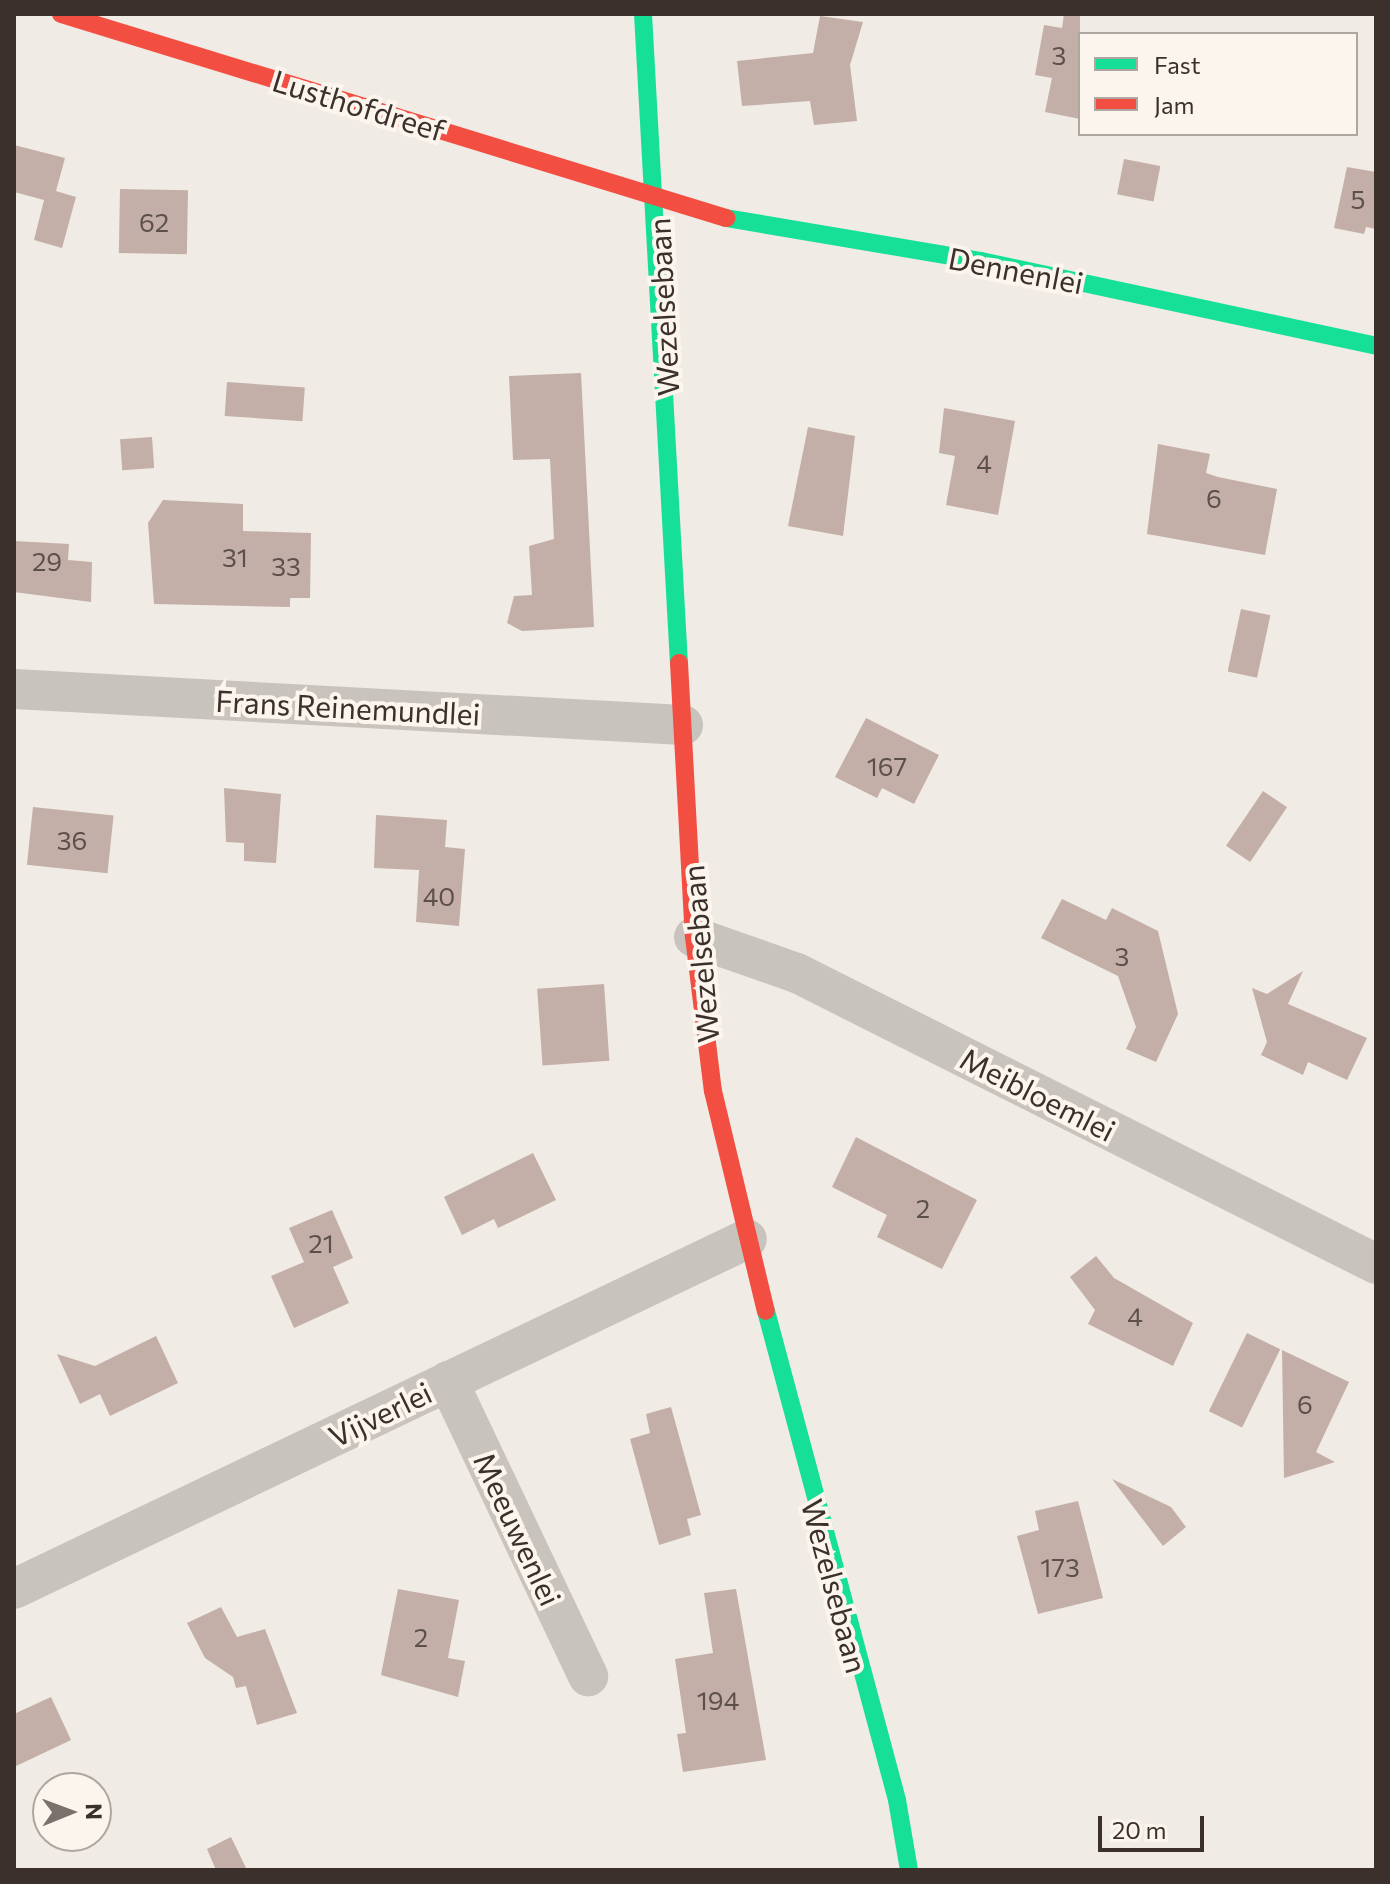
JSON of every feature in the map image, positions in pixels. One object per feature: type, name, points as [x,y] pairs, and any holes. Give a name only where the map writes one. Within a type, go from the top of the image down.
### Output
[{"type":"street","name":"Lusthofdreef","points":[[61,14],[658,196]]},
{"type":"street","name":"Wezelsebaan","points":[[643,14],[658,196],[694,937],[713,1091],[747,1239],[897,1800],[909,1870]]},
{"type":"street","name":"Dennenlei","points":[[658,196],[698,213],[981,261],[1376,346]]},
{"type":"street","name":"Frans Reinemundlei","points":[[14,689],[683,725]]},
{"type":"street","name":"Meibloemlei","points":[[694,937],[797,973],[1376,1264]]},
{"type":"street","name":"Vijverlei","points":[[14,1589],[747,1239]]},
{"type":"street","name":"Meeuwenlei","points":[[448,1381],[588,1676]]},
{"type":"building","points":[[1064,14],[1080,14],[1078,119],[1045,112],[1052,78],[1035,75],[1044,25],[1062,28]]},
{"type":"building","points":[[820,16],[863,22],[850,65],[857,121],[814,125],[810,101],[742,106],[737,61],[813,53]]},
{"type":"building","points":[[14,145],[65,158],[56,191],[76,197],[62,248],[34,240],[44,200],[14,192]]},
{"type":"building","points":[[1124,159],[1160,166],[1153,201],[1117,194]]},
{"type":"building","points":[[1347,167],[1376,172],[1376,229],[1366,227],[1364,234],[1334,228]]},
{"type":"building","points":[[120,189],[188,190],[187,254],[119,253]]},
{"type":"building","points":[[581,373],[594,627],[522,631],[507,623],[514,596],[532,595],[529,546],[554,539],[550,459],[513,460],[509,376]]},
{"type":"building","points":[[227,382],[305,387],[302,421],[225,416]]},
{"type":"building","points":[[944,408],[1015,421],[998,515],[946,505],[955,456],[939,453]]},
{"type":"building","points":[[808,427],[855,436],[843,536],[788,526]]},
{"type":"building","points":[[152,437],[154,468],[122,470],[120,439]]},
{"type":"building","points":[[1158,444],[1210,454],[1206,473],[1277,489],[1265,555],[1147,534]]},
{"type":"building","points":[[163,500],[243,504],[243,531],[311,533],[310,598],[290,598],[290,607],[154,604],[148,523]]},
{"type":"building","points":[[14,541],[69,544],[68,560],[92,562],[91,602],[14,592]]},
{"type":"building","points":[[1241,609],[1270,615],[1257,678],[1228,672]]},
{"type":"building","points":[[866,718],[939,755],[914,804],[882,788],[877,798],[835,777]]},
{"type":"building","points":[[224,788],[281,794],[276,863],[244,861],[244,843],[226,842]]},
{"type":"building","points":[[1263,791],[1287,807],[1250,862],[1226,846]]},
{"type":"building","points":[[33,807],[114,815],[107,873],[27,865]]},
{"type":"building","points":[[376,815],[447,820],[445,847],[465,849],[459,926],[416,922],[419,870],[374,868]]},
{"type":"building","points":[[1062,899],[1106,920],[1112,908],[1158,931],[1178,1014],[1156,1062],[1126,1049],[1136,1027],[1118,976],[1041,938]]},
{"type":"building","points":[[1303,971],[1288,1004],[1367,1038],[1347,1080],[1308,1062],[1303,1075],[1261,1055],[1267,1042],[1252,988],[1267,994]]},
{"type":"building","points":[[604,984],[609,1061],[543,1065],[537,989]]},
{"type":"building","points":[[856,1137],[977,1200],[942,1269],[877,1237],[887,1215],[832,1187]]},
{"type":"building","points":[[533,1153],[556,1200],[498,1228],[494,1219],[462,1235],[444,1197]]},
{"type":"building","points":[[332,1210],[353,1258],[333,1267],[349,1303],[294,1328],[271,1276],[304,1262],[289,1228]]},
{"type":"building","points":[[1096,1256],[1114,1278],[1193,1323],[1173,1366],[1088,1324],[1095,1310],[1070,1277]]},
{"type":"building","points":[[1247,1333],[1280,1349],[1242,1427],[1209,1411]]},
{"type":"building","points":[[156,1336],[178,1383],[110,1416],[100,1394],[80,1404],[57,1354],[95,1366]]},
{"type":"building","points":[[1282,1350],[1349,1382],[1316,1452],[1335,1462],[1284,1478]]},
{"type":"building","points":[[671,1407],[701,1515],[687,1519],[691,1535],[659,1545],[630,1439],[650,1433],[646,1414]]},
{"type":"building","points":[[1112,1479],[1171,1507],[1186,1527],[1163,1546]]},
{"type":"building","points":[[1078,1501],[1103,1598],[1038,1614],[1017,1536],[1039,1530],[1035,1511]]},
{"type":"building","points":[[398,1589],[459,1600],[448,1658],[465,1661],[458,1697],[381,1675]]},
{"type":"building","points":[[736,1589],[766,1760],[683,1772],[677,1734],[686,1733],[675,1659],[713,1653],[704,1593]]},
{"type":"building","points":[[221,1607],[237,1637],[265,1629],[297,1713],[257,1725],[246,1686],[236,1688],[233,1677],[205,1658],[187,1623]]},
{"type":"building","points":[[51,1697],[71,1740],[14,1767],[14,1714]]},
{"type":"building","points":[[231,1837],[247,1870],[216,1870],[207,1849]]},
{"type":"traffic: fast","points":[[643,14],[679,663]]},
{"type":"traffic: fast","points":[[726,218],[981,261],[1376,346]]},
{"type":"traffic: fast","points":[[766,1311],[897,1800],[909,1870]]},
{"type":"traffic: jam","points":[[61,14],[726,218]]},
{"type":"traffic: jam","points":[[679,663],[694,937],[713,1091],[766,1311]]}]
